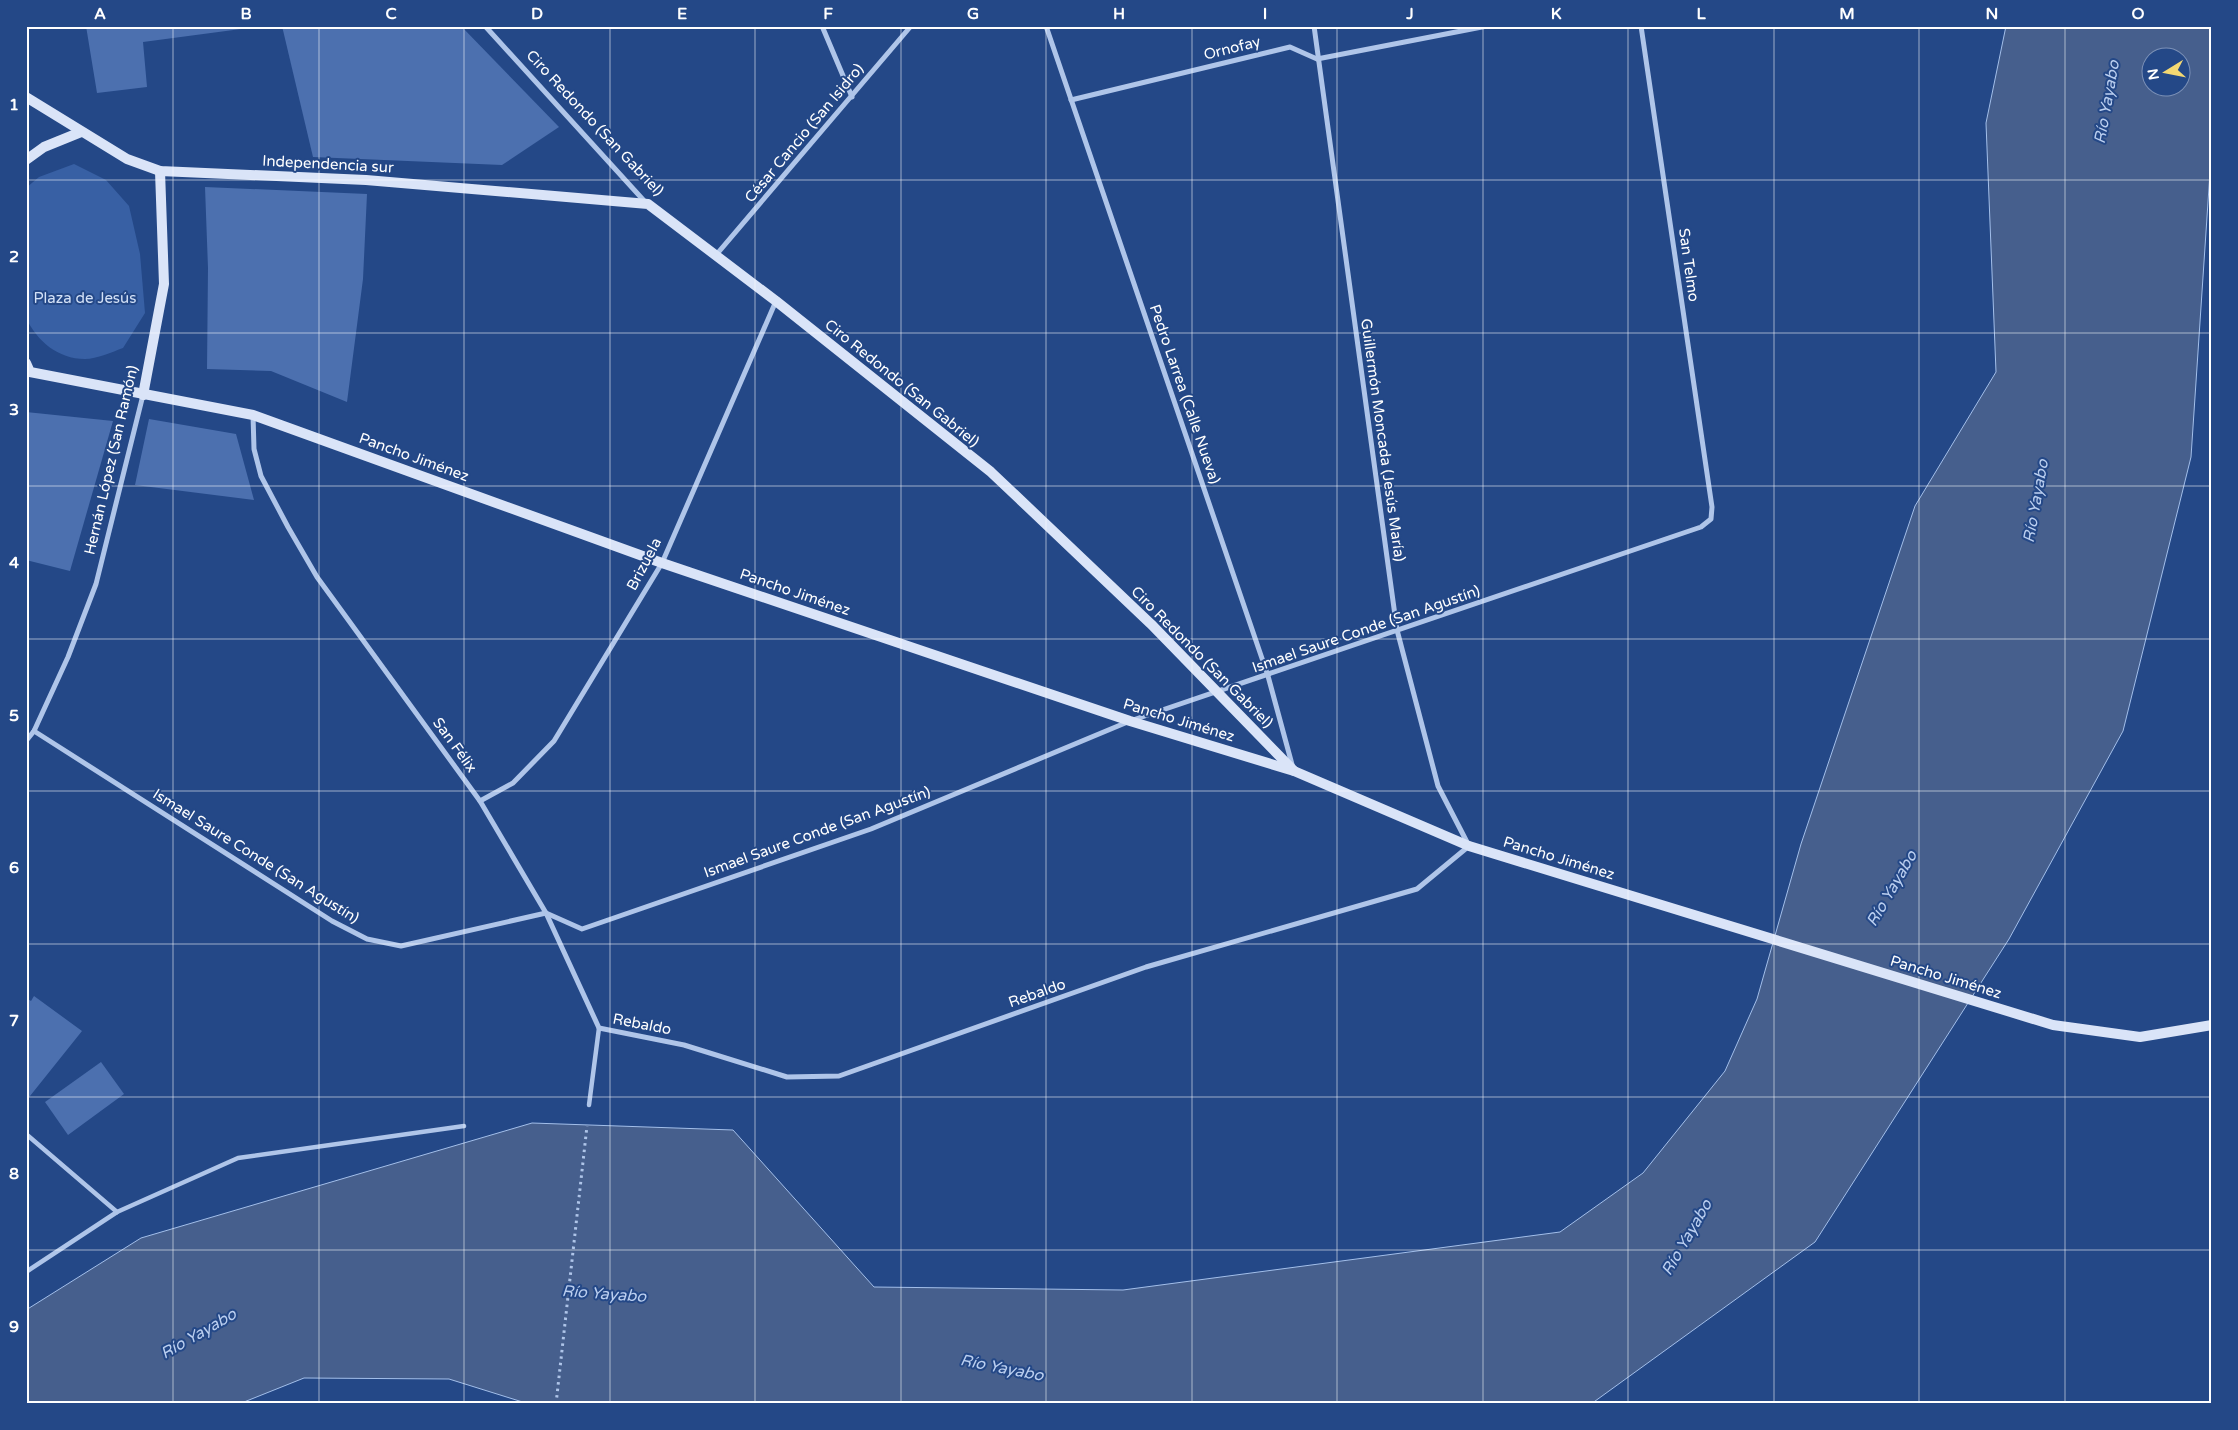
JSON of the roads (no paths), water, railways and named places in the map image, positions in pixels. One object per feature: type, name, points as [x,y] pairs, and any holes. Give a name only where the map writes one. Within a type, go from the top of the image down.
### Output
[{"type":"main road","name":"Independencia sur","points":[[26,97],[127,159],[160,170],[366,180],[648,204]]},
{"type":"main road","points":[[26,160],[44,147],[81,132]]},
{"type":"main road","name":"Hernán López (San Ramón)","points":[[143,395],[164,284],[160,170]]},
{"type":"main road","name":"Ciro Redondo (San Gabriel)","points":[[648,204],[776,301],[990,472],[1151,624],[1216,693],[1294,771]]},
{"type":"main road","name":"Pancho Jiménez","points":[[28,367],[143,395],[253,415],[662,562],[1130,721],[1294,771],[1469,846],[2053,1025],[2140,1037],[2212,1026]]},
{"type":"street","name":"Ciro Redondo (San Gabriel)","points":[[485,26],[648,204]]},
{"type":"street","points":[[822,26],[852,97]]},
{"type":"street","name":"César Cancio (San Isidro)","points":[[716,256],[911,26]]},
{"type":"street","name":"Pedro Larrea (Calle Nueva)","points":[[1046,26],[1268,676],[1294,771]]},
{"type":"street","name":"Guillermón Moncada (Jesús María)","points":[[1314,26],[1397,630],[1438,786],[1469,846]]},
{"type":"street","points":[[1318,59],[1487,26]]},
{"type":"street","name":"San Telmo","points":[[1641,26],[1712,507]]},
{"type":"street","name":"Ornofay","points":[[1071,100],[1290,47],[1318,59]]},
{"type":"street","name":"Brizuela","points":[[480,801],[513,783],[554,742],[662,562],[776,301]]},
{"type":"street","name":"Hernán López (San Ramón)","points":[[26,741],[34,731],[68,657],[96,584],[143,395]]},
{"type":"street","name":"San Félix","points":[[253,415],[254,449],[261,476],[317,577],[480,801],[546,913],[599,1028]]},
{"type":"street","name":"Ismael Saure Conde (San Agustín)","points":[[34,731],[332,921],[367,939],[401,946],[546,913],[582,929],[871,829],[1130,721],[1268,676],[1397,630],[1701,527],[1711,519],[1712,507]]},
{"type":"street","name":"Rebaldo","points":[[599,1028],[684,1045],[787,1077],[838,1076],[1146,967],[1418,889],[1469,846]]},
{"type":"street","points":[[589,1105],[599,1028]]},
{"type":"street","points":[[26,1272],[117,1212],[238,1158],[464,1126]]},
{"type":"street","points":[[26,1134],[117,1212]]},
{"type":"water","name":"Río Yayabo","points":[[2006,26],[2212,26],[2212,142],[2191,457],[2123,731],[2009,939],[1815,1242],[1591,1404],[529,1404],[449,1379],[304,1378],[239,1404],[26,1404],[26,1310],[141,1238],[532,1123],[733,1130],[874,1287],[1123,1290],[1560,1232],[1643,1173],[1725,1071],[1757,999],[1801,844],[1915,506],[1996,372],[1986,123]]},
{"type":"park label","name":"Plaza de Jesús","points":[[85,298]]}]
